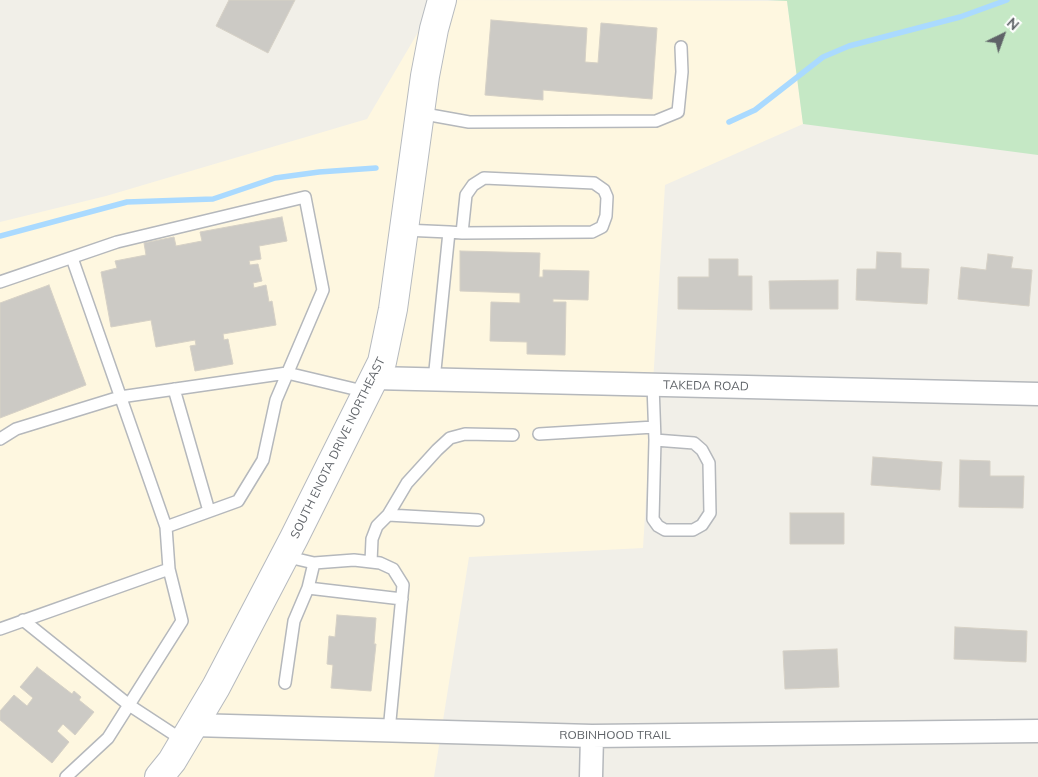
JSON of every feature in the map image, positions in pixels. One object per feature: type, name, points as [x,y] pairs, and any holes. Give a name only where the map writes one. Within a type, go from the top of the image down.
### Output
[{"type":"main road","name":"SOUTH ENOTA DRIVE NORTHEAST","points":[[159,777],[172,761],[216,687],[382,362],[393,309],[424,76],[442,0]]},
{"type":"street","name":"TAKEDA ROAD","points":[[371,385],[434,380],[1038,394]]},
{"type":"street","name":"ROBINHOOD TRAIL","points":[[188,733],[389,731],[592,736],[1038,731]]},
{"type":"street","points":[[591,777],[592,736]]},
{"type":"lane","points":[[419,113],[469,122],[656,121],[678,112],[682,72],[681,47]]},
{"type":"lane","points":[[404,230],[462,233],[592,232],[602,227],[606,216],[607,197],[604,190],[594,183],[484,178],[473,185],[466,195],[462,233]]},
{"type":"lane","points":[[0,282],[117,242],[305,196],[323,290],[276,400],[263,460],[238,501],[166,527]]},
{"type":"lane","points":[[434,380],[449,232]]},
{"type":"lane","points":[[66,777],[108,738],[182,621],[169,569],[166,527],[72,258]]},
{"type":"lane","points":[[0,438],[16,430],[120,397],[174,389],[287,373],[371,385]]},
{"type":"lane","points":[[653,385],[655,440],[653,519],[658,526],[665,530],[693,530],[702,525],[710,512],[709,463],[702,450],[694,444],[655,440]]},
{"type":"lane","points":[[174,389],[209,511]]},
{"type":"lane","points":[[539,434],[654,427]]},
{"type":"lane","points":[[371,562],[372,539],[378,526],[388,515],[407,483],[450,438],[465,434],[513,434]]},
{"type":"lane","points":[[388,515],[478,520]]},
{"type":"lane","points":[[284,556],[314,563],[354,560],[380,563],[393,570],[403,585],[389,731]]},
{"type":"lane","points":[[285,683],[294,621],[308,588],[314,563]]},
{"type":"lane","points":[[0,629],[169,569]]},
{"type":"lane","points":[[308,588],[402,599]]},
{"type":"lane","points":[[23,620],[129,705],[188,733]]},
{"type":"shaded area","points":[[437,0],[787,1],[803,124],[665,185],[643,548],[469,557],[434,777],[0,777],[0,222],[106,196],[367,119]]},
{"type":"green space","points":[[767,0],[1038,0],[1038,155],[803,124],[787,1]]},
{"type":"building","points":[[229,0],[295,0],[268,53],[216,26]]},
{"type":"building","points":[[491,20],[587,28],[585,62],[598,63],[601,23],[657,28],[652,99],[543,90],[543,100],[485,95]]},
{"type":"building","points":[[282,217],[287,241],[259,246],[261,259],[249,261],[250,265],[258,264],[262,281],[253,283],[254,288],[266,285],[269,302],[272,301],[276,325],[223,334],[224,340],[228,339],[233,364],[195,371],[190,346],[196,345],[195,340],[156,347],[151,320],[111,327],[101,272],[117,268],[115,261],[146,255],[144,243],[174,237],[176,246],[202,241],[200,232]]},
{"type":"building","points":[[460,251],[540,253],[539,277],[543,277],[543,270],[589,271],[588,300],[553,299],[553,302],[566,302],[565,355],[527,354],[527,342],[490,341],[491,302],[520,303],[520,293],[460,291]]},
{"type":"building","points":[[877,252],[901,253],[901,268],[929,269],[927,304],[856,300],[857,269],[876,269]]},
{"type":"building","points":[[988,254],[1013,257],[1011,268],[1032,270],[1029,306],[958,299],[961,267],[986,270]]},
{"type":"building","points":[[709,259],[738,259],[738,276],[752,276],[752,310],[678,309],[678,277],[709,277]]},
{"type":"building","points":[[838,280],[838,309],[770,309],[769,281]]},
{"type":"building","points":[[49,285],[86,385],[0,418],[0,303]]},
{"type":"building","points":[[873,457],[942,462],[940,490],[871,485]]},
{"type":"building","points":[[960,460],[990,461],[990,476],[1024,476],[1023,508],[959,507]]},
{"type":"building","points":[[790,513],[844,513],[844,544],[790,544]]},
{"type":"building","points":[[337,615],[376,618],[374,644],[376,644],[371,691],[331,688],[333,665],[327,664],[329,636],[335,637]]},
{"type":"building","points":[[955,627],[1027,631],[1026,662],[954,659]]},
{"type":"building","points":[[837,649],[839,687],[785,689],[783,651]]},
{"type":"building","points":[[37,667],[72,694],[74,691],[81,697],[79,700],[94,712],[75,735],[63,724],[57,731],[69,742],[52,763],[0,720],[0,711],[14,695],[27,706],[33,698],[20,687]]},
{"type":"waterway","points":[[729,122],[755,110],[823,57],[849,46],[960,17],[1007,0]]},
{"type":"waterway","points":[[0,236],[127,202],[213,199],[275,178],[319,172],[376,168]]}]
